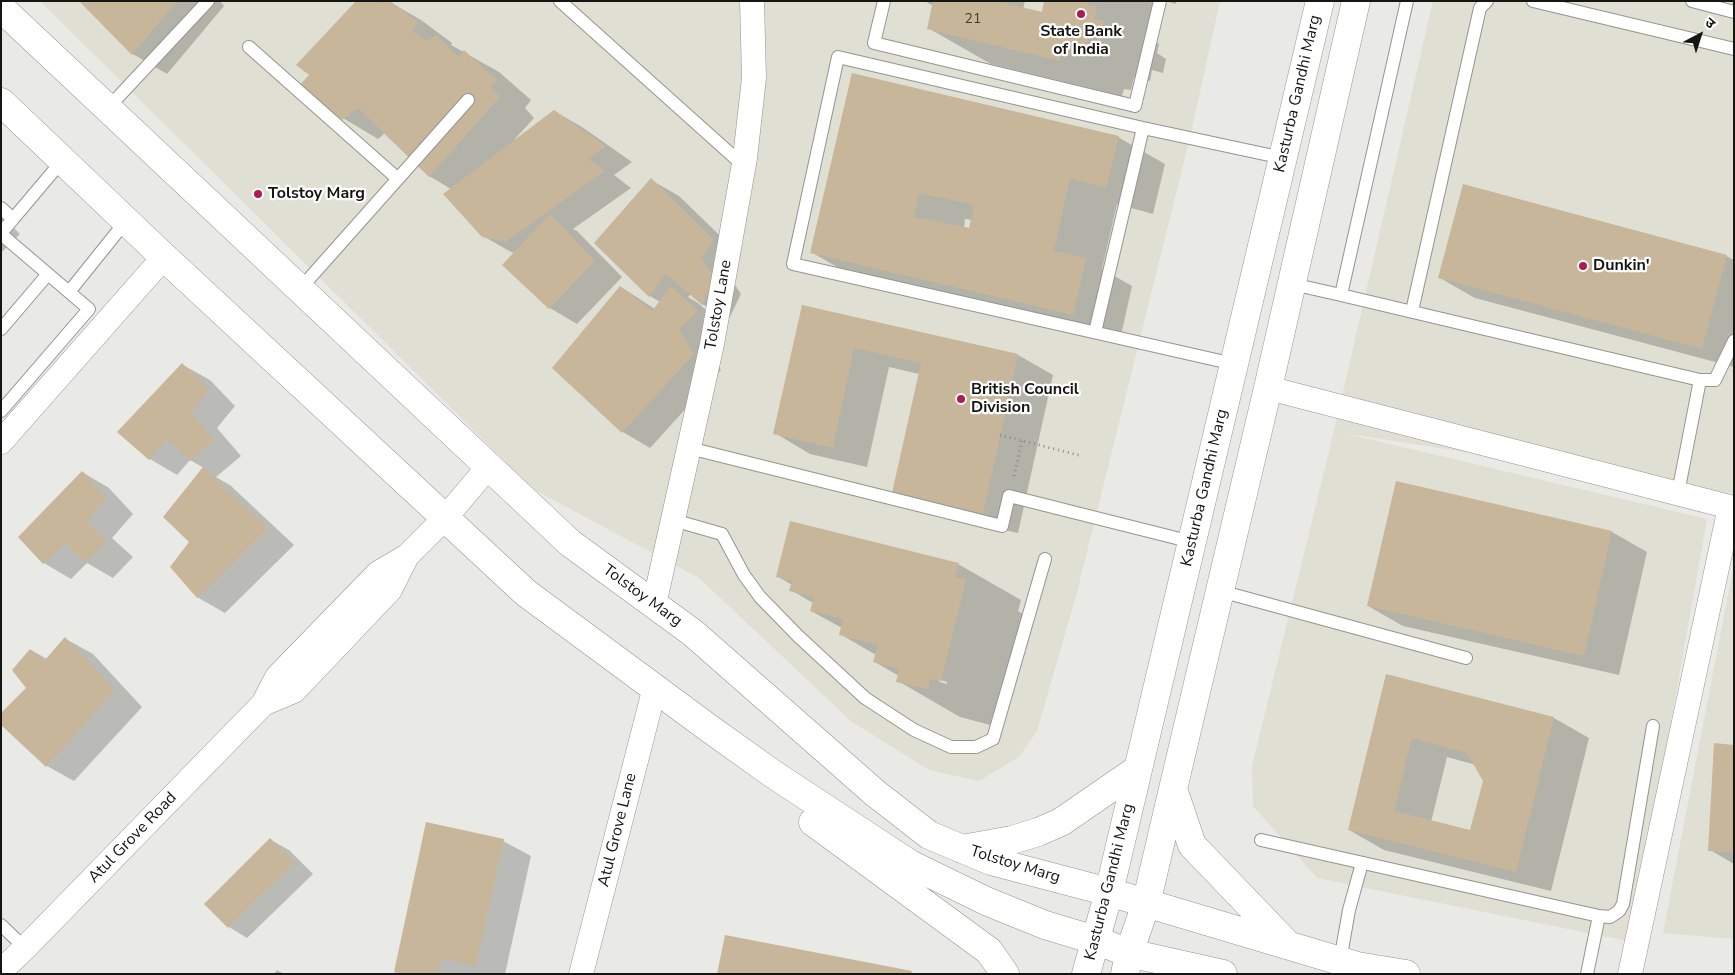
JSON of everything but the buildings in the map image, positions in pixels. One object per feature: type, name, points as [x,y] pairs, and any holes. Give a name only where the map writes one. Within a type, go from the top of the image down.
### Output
[{"type":"main road","name":"Kasturba Gandhi Marg","points":[[1086,974],[1109,892],[1320,1]]},
{"type":"main road","points":[[1127,964],[1146,904],[1268,388],[1356,1]]},
{"type":"main road","name":"Tolstoy Marg","points":[[1,8],[570,543],[693,633],[874,793],[929,835],[991,862],[1109,892],[1357,966],[1406,974]]},
{"type":"main road","points":[[2,105],[526,593],[710,729],[910,864],[986,900],[1045,925],[1095,940],[1127,964],[1223,974]]},
{"type":"main road","points":[[710,729],[776,795],[988,951],[1005,974]]},
{"type":"main road","points":[[962,849],[1012,840],[1061,822],[1138,769]]},
{"type":"main road","points":[[1173,789],[1192,845],[1289,946]]},
{"type":"street","name":"Tolstoy Lane","points":[[654,605],[712,344],[744,166],[754,78],[752,1]]},
{"type":"street","points":[[1,442],[164,257]]},
{"type":"street","points":[[1268,388],[1732,507],[1630,974]]},
{"type":"street","name":"Atul Grove Road","points":[[1,971],[263,704],[277,677],[378,573],[407,556],[446,517],[488,466]]},
{"type":"street","name":"Atul Grove Lane","points":[[581,974],[655,687]]},
{"type":"lane","points":[[107,109],[208,1]]},
{"type":"lane","points":[[560,1],[744,166]]},
{"type":"lane","points":[[884,1],[874,43],[1135,106],[1160,1]]},
{"type":"lane","points":[[1341,295],[1407,1]]},
{"type":"lane","points":[[1412,312],[1480,8],[1488,1]]},
{"type":"lane","points":[[1534,1],[1734,49]]},
{"type":"lane","points":[[1692,1],[1734,12]]},
{"type":"lane","points":[[249,47],[398,179]]},
{"type":"lane","points":[[1234,364],[794,264],[838,57],[1143,128],[1283,158]]},
{"type":"lane","points":[[300,289],[468,100]]},
{"type":"lane","points":[[1095,332],[1143,128]]},
{"type":"lane","points":[[1,411],[89,309],[1,233],[62,161]]},
{"type":"lane","points":[[1,208],[13,219]]},
{"type":"lane","points":[[69,292],[126,221]]},
{"type":"lane","points":[[1,330],[48,274]]},
{"type":"lane","points":[[1292,284],[1700,380],[1714,380],[1734,341]]},
{"type":"lane","points":[[1678,493],[1700,380]]},
{"type":"lane","points":[[689,448],[1002,526],[1009,496],[1192,542]]},
{"type":"lane","points":[[673,520],[722,534],[744,575],[760,597],[798,636],[865,698],[914,730],[951,747],[976,747],[993,739],[1045,559]]},
{"type":"lane","points":[[1220,591],[1466,658]]},
{"type":"lane","points":[[1261,840],[1610,917],[1619,912],[1623,904],[1653,726]]},
{"type":"lane","points":[[1340,960],[1349,910],[1362,863]]},
{"type":"lane","points":[[1587,974],[1599,916]]},
{"type":"lane","points":[[1,925],[25,948]]},
{"type":"path","points":[[1000,435],[1082,456]]},
{"type":"path","points":[[1009,496],[1022,441]]},
{"type":"shaded area","points":[[40,1],[1220,1],[1190,137],[1077,592],[1037,731],[1019,757],[979,781],[929,770],[851,721],[699,578],[533,489]]},
{"type":"shaded area","points":[[1433,1],[1734,1],[1734,494],[1343,433],[1707,519],[1632,942],[1317,878],[1253,806],[1252,766],[1334,431]]},
{"type":"shaded area","points":[[1734,564],[1734,939],[1663,933]]},
{"type":"place","name":"State Bank of India","points":[[1081,14]]},
{"type":"place","name":"Tolstoy Marg","points":[[258,194]]},
{"type":"place","name":"Dunkin'","points":[[1583,266]]},
{"type":"place","name":"British Council Division","points":[[961,399]]}]
